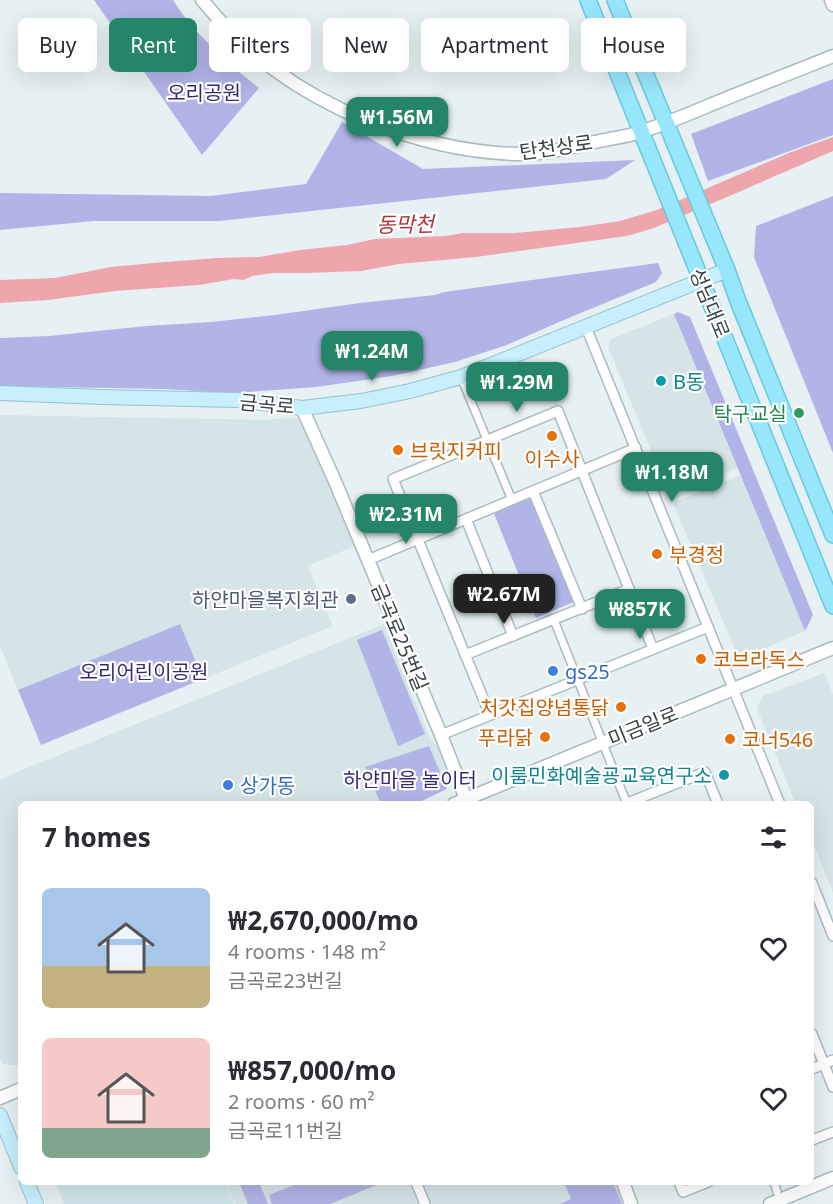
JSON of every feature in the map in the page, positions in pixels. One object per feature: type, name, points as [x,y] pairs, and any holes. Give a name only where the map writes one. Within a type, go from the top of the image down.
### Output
[{"type":"main road","name":"성남대로","points":[[588,0],[833,606]]},
{"type":"main road","name":"성남대로","points":[[615,0],[727,270],[833,535]]},
{"type":"main road","name":"금곡로","points":[[0,393],[102,398],[237,400],[302,408],[361,401],[461,376],[727,270]]},
{"type":"main road","points":[[0,1115],[18,1160]]},
{"type":"main road","points":[[28,1185],[36,1204]]},
{"type":"street","name":"탄천상로","points":[[202,0],[242,43],[293,84],[344,111],[417,139],[462,149],[519,154],[575,147],[642,132],[833,56]]},
{"type":"street","points":[[831,0],[833,5]]},
{"type":"street","points":[[586,327],[779,801]]},
{"type":"street","points":[[461,376],[512,500]]},
{"type":"street","name":"금곡로25번길","points":[[302,408],[334,479],[467,801]]},
{"type":"street","points":[[490,715],[393,479],[558,411],[653,649]]},
{"type":"street","points":[[368,560],[636,448]]},
{"type":"street","points":[[533,491],[582,609]]},
{"type":"street","points":[[466,519],[513,636]]},
{"type":"street","points":[[465,656],[629,589]]},
{"type":"street","points":[[554,620],[580,679],[625,801]]},
{"type":"street","points":[[441,735],[708,627]]},
{"type":"street","name":"미금일로","points":[[467,801],[602,742],[833,648]]},
{"type":"street","points":[[633,801],[705,772],[717,801]]},
{"type":"street","points":[[814,888],[833,936]]},
{"type":"street","points":[[814,1038],[828,1062],[833,1088]]},
{"type":"street","points":[[814,1068],[828,1062]]},
{"type":"street","points":[[0,1098],[18,1090]]},
{"type":"street","points":[[814,1139],[833,1132]]},
{"type":"street","points":[[770,1204],[833,1178]]},
{"type":"street","points":[[417,1185],[425,1204]]},
{"type":"street","points":[[623,1185],[631,1204]]},
{"type":"street","points":[[680,1185],[683,1192],[700,1185]]},
{"type":"street","points":[[775,1185],[777,1192]]},
{"type":"shaded area","points":[[833,137],[833,151],[654,228],[627,236],[476,257],[399,264],[361,271],[273,273],[252,276],[243,280],[234,279],[199,285],[0,303],[0,280],[55,278],[111,267],[153,263],[259,257],[375,239],[446,236],[463,233],[515,233],[620,221],[657,210],[791,152]]},
{"type":"shaded area","points":[[674,314],[737,468],[670,496],[608,347],[611,339]]},
{"type":"shaded area","points":[[0,415],[306,419],[359,544],[308,566],[333,626],[203,679],[180,624],[18,690],[0,646]]},
{"type":"shaded area","points":[[740,475],[805,631],[742,658],[737,654],[673,503]]},
{"type":"shaded area","points":[[384,624],[428,734],[438,747],[447,772],[441,783],[404,801],[18,801],[18,1066],[3,1064],[0,1058],[0,779]]},
{"type":"shaded area","points":[[824,673],[833,694],[833,893],[814,846],[814,801],[795,801],[757,709],[763,696]]},
{"type":"shaded area","points":[[57,1185],[225,1185],[234,1204],[64,1204]]},
{"type":"shaded area","points":[[226,1185],[620,1185],[628,1204],[235,1204]]},
{"type":"green space","name":"오리공원","points":[[94,0],[173,0],[185,18],[109,18],[109,22]]},
{"type":"green space","name":"오리공원","points":[[197,31],[209,43],[209,72],[240,72],[259,88],[202,155],[144,72],[197,72]]},
{"type":"green space","points":[[833,79],[833,135],[708,181],[691,134]]},
{"type":"green space","points":[[342,122],[423,169],[635,160],[606,179],[220,221],[94,221],[0,230],[0,193],[211,196],[306,184]]},
{"type":"green space","points":[[833,196],[833,453],[754,257],[756,226]]},
{"type":"green space","points":[[658,263],[662,273],[656,282],[507,345],[455,362],[392,376],[316,387],[234,393],[164,389],[0,386],[0,338],[49,336],[275,315]]},
{"type":"green space","points":[[678,312],[690,317],[813,615],[805,631],[674,314]]},
{"type":"green space","points":[[532,494],[576,601],[536,618],[493,511]]},
{"type":"green space","name":"오리어린이공원","points":[[180,624],[203,679],[41,745],[18,690]]},
{"type":"green space","points":[[382,630],[425,734],[398,746],[357,640]]},
{"type":"green space","name":"하얀마을 놀이터","points":[[429,746],[447,789],[421,801],[380,801],[365,767]]},
{"type":"green space","points":[[240,1185],[260,1185],[268,1204],[248,1204]]},
{"type":"green space","points":[[294,1185],[377,1185],[330,1204],[272,1204],[269,1195]]},
{"type":"green space","points":[[565,1185],[614,1185],[622,1204],[560,1204],[571,1199]]},
{"type":"place","name":"B동","points":[[661,381]]},
{"type":"place","name":"탁구교실","points":[[799,413]]},
{"type":"place","name":"이수사","points":[[552,436]]},
{"type":"place","name":"브릿지커피","points":[[398,450]]},
{"type":"place","name":"부경정","points":[[657,554]]},
{"type":"place","name":"하얀마을복지회관","points":[[351,599]]},
{"type":"place","name":"코브라독스","points":[[701,659]]},
{"type":"place","name":"gs25","points":[[553,671]]},
{"type":"place","name":"처갓집양념통닭","points":[[621,707]]},
{"type":"place","name":"푸라닭","points":[[545,737]]},
{"type":"place","name":"코너546","points":[[730,739]]},
{"type":"place","name":"이룸민화예술굥교육연구소","points":[[724,775]]},
{"type":"place","name":"상가동","points":[[228,785]]},
{"type":"water label","name":"동막천","points":[[405,224]]}]
